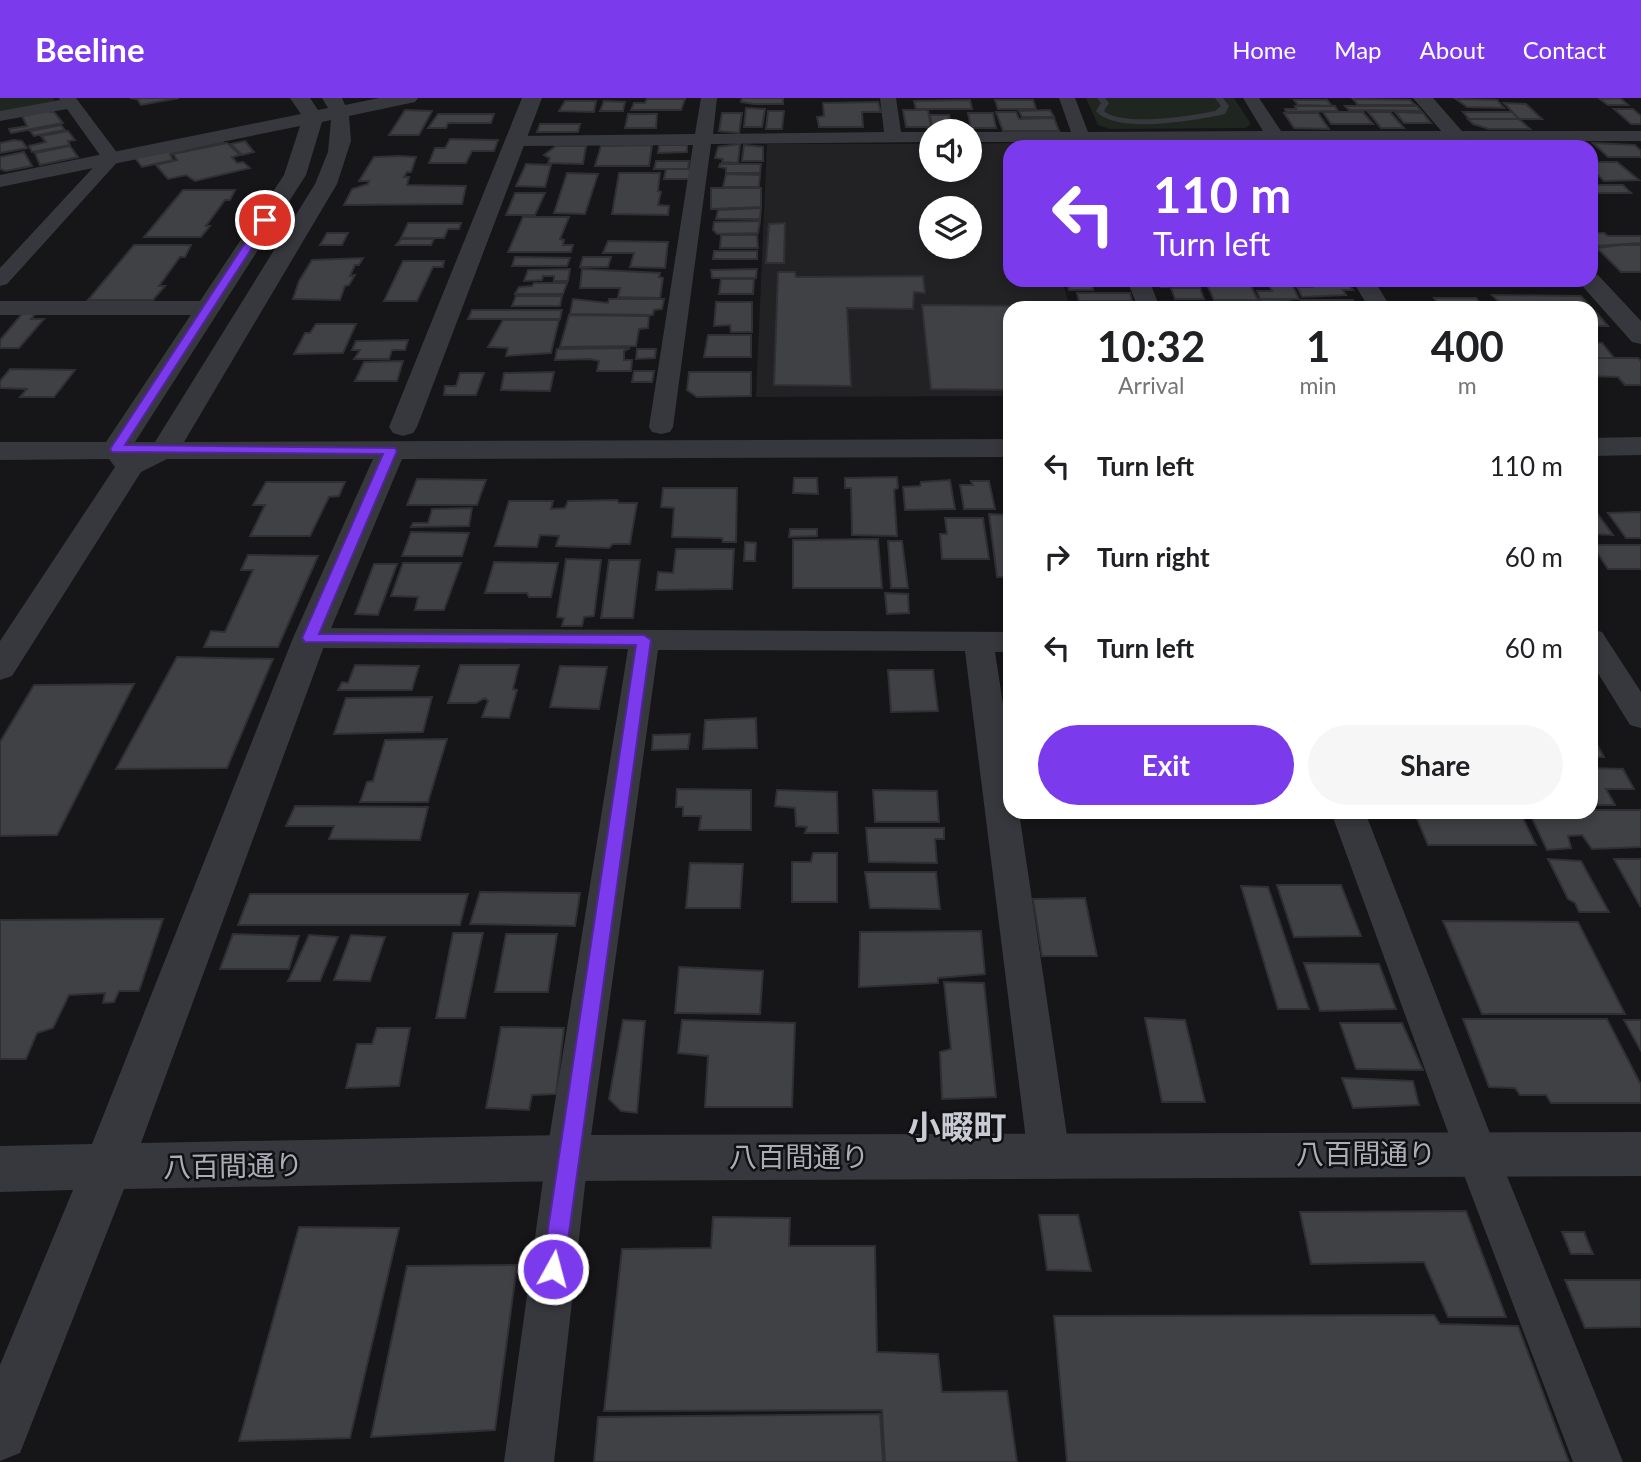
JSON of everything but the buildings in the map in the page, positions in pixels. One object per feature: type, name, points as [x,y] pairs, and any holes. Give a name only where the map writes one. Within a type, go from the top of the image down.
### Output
[{"type":"street","points":[[0,181],[112,158],[306,108],[408,98]]},
{"type":"street","points":[[0,1433],[107,1169],[310,638],[397,439],[532,98]]},
{"type":"street","points":[[661,427],[709,98]]},
{"type":"street","points":[[888,98],[893,138]]},
{"type":"street","points":[[1067,98],[1083,140]]},
{"type":"street","points":[[1251,98],[1277,140]]},
{"type":"street","points":[[1423,98],[1460,140]]},
{"type":"street","points":[[0,116],[69,100],[112,158]]},
{"type":"street","points":[[171,438],[326,184],[339,156],[336,105]]},
{"type":"street","points":[[0,668],[205,308],[295,176],[306,108]]},
{"type":"street","points":[[1089,140],[1158,129],[1268,140]]},
{"type":"street","points":[[1497,140],[1641,136]]},
{"type":"street","points":[[514,141],[919,137]]},
{"type":"street","points":[[982,137],[1055,140]]},
{"type":"street","points":[[0,280],[112,158]]},
{"type":"street","points":[[1596,287],[1641,336]]},
{"type":"street","points":[[0,308],[205,308]]},
{"type":"street","points":[[1603,420],[1641,420]]},
{"type":"street","points":[[0,425],[126,447]]},
{"type":"street","points":[[397,439],[661,427],[1003,425]]},
{"type":"street","points":[[0,451],[126,447],[171,438],[1003,448]]},
{"type":"street","points":[[1598,447],[1641,446]]},
{"type":"street","points":[[310,638],[994,642],[1003,726]]},
{"type":"street","points":[[529,1462],[567,1158],[644,640]]},
{"type":"street","points":[[1598,650],[1641,717]]},
{"type":"street","points":[[1013,819],[1049,1156]]},
{"type":"street","points":[[1351,819],[1477,1154],[1598,1462]]},
{"type":"street","name":"八百間通り","points":[[0,1170],[567,1158],[1641,1154]]},
{"type":"lane","points":[[1101,98],[1105,103],[1100,111],[1105,116],[1158,129],[1222,112],[1225,106],[1219,98]]},
{"type":"shaded area","points":[[0,98],[53,98],[55,101],[0,113]]},
{"type":"shaded area","points":[[1086,98],[1234,98],[1251,124],[1246,128],[1110,129],[1098,125]]},
{"type":"shaded area","points":[[1003,143],[1003,287],[1064,287],[1068,301],[1003,301],[1003,396],[756,397],[767,144],[919,144],[919,182],[982,182],[982,144]]},
{"type":"district","name":"小畷町","points":[[957,1127]]},
{"type":"route","points":[[265,220],[205,308],[116,449],[391,451],[310,638],[644,640],[553,1269]]}]
